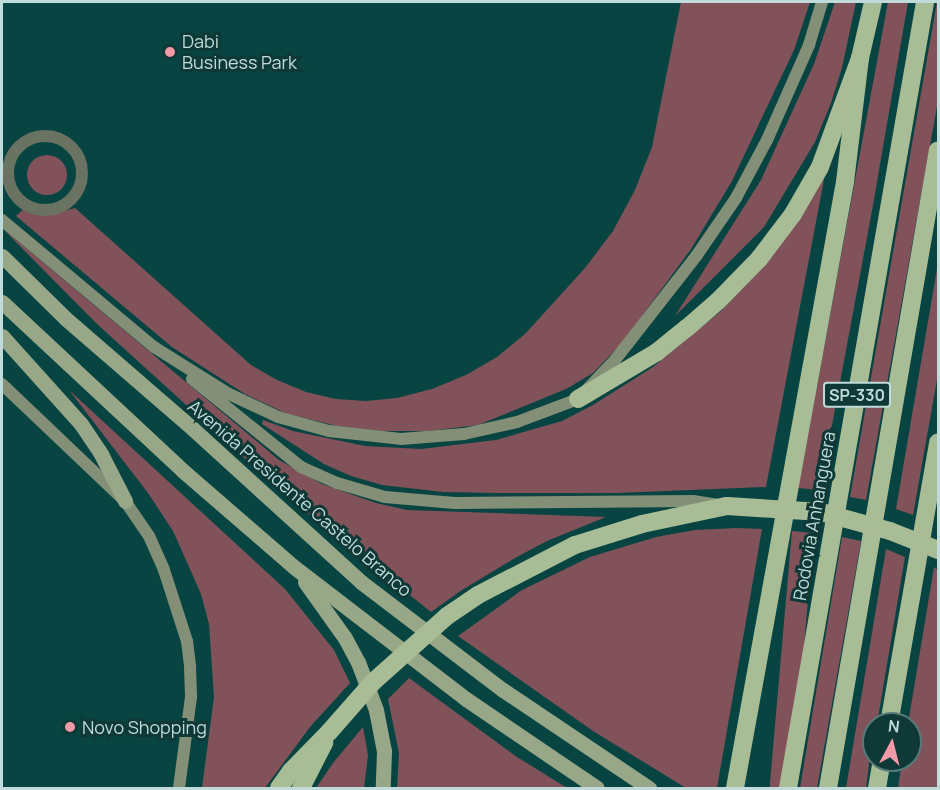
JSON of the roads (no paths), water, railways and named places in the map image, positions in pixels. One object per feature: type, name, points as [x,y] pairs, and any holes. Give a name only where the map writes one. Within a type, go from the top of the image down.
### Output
[{"type":"highway","points":[[578,399],[657,352],[718,301],[759,259],[793,214],[820,167],[860,58],[873,2]]},
{"type":"highway","name":"Rodovia Anhanguera","points":[[788,789],[926,2]]},
{"type":"highway","name":"Rodovia Anhanguera","points":[[735,789],[844,182],[860,58]]},
{"type":"highway","name":"SP-330","points":[[828,789],[939,150]]},
{"type":"highway","points":[[891,712],[939,442]]},
{"type":"highway","points":[[279,789],[291,771],[373,682],[447,616],[478,595],[575,545],[642,524],[727,507],[821,512],[890,531],[939,550]]},
{"type":"highway","points":[[301,789],[330,731]]},
{"type":"highway","points":[[877,789],[880,772]]},
{"type":"main road","points":[[578,399],[649,318],[736,198],[791,90],[822,2]]},
{"type":"main road","name":"Avenida Presidente Castelo Branco","points":[[2,220],[154,347],[229,394],[278,417],[329,431],[377,437],[430,438],[464,434],[528,419],[578,399]]},
{"type":"main road","name":"Avenida Presidente Castelo Branco","points":[[2,256],[65,318],[193,429],[361,582],[503,690],[649,789]]},
{"type":"main road","points":[[2,302],[182,470],[294,567],[466,699],[597,789]]},
{"type":"main road","points":[[2,336],[81,424],[101,454],[125,501],[149,536],[177,604],[187,640],[191,697],[179,789]]},
{"type":"main road","points":[[154,347],[286,457],[318,475],[386,497],[455,503],[693,501],[727,507]]},
{"type":"main road","points":[[2,384],[125,501]]},
{"type":"main road","points":[[294,567],[345,638],[358,662],[380,727],[384,751],[383,789]]},
{"type":"street","points":[[54,136],[65,141],[81,161],[80,186],[72,199],[54,210],[41,210],[19,201],[4,177],[11,155],[19,145],[35,137],[54,136]]},
{"type":"place","name":"Dabi Business Park","points":[[170,52]]},
{"type":"place","name":"Novo Shopping","points":[[70,727]]}]
